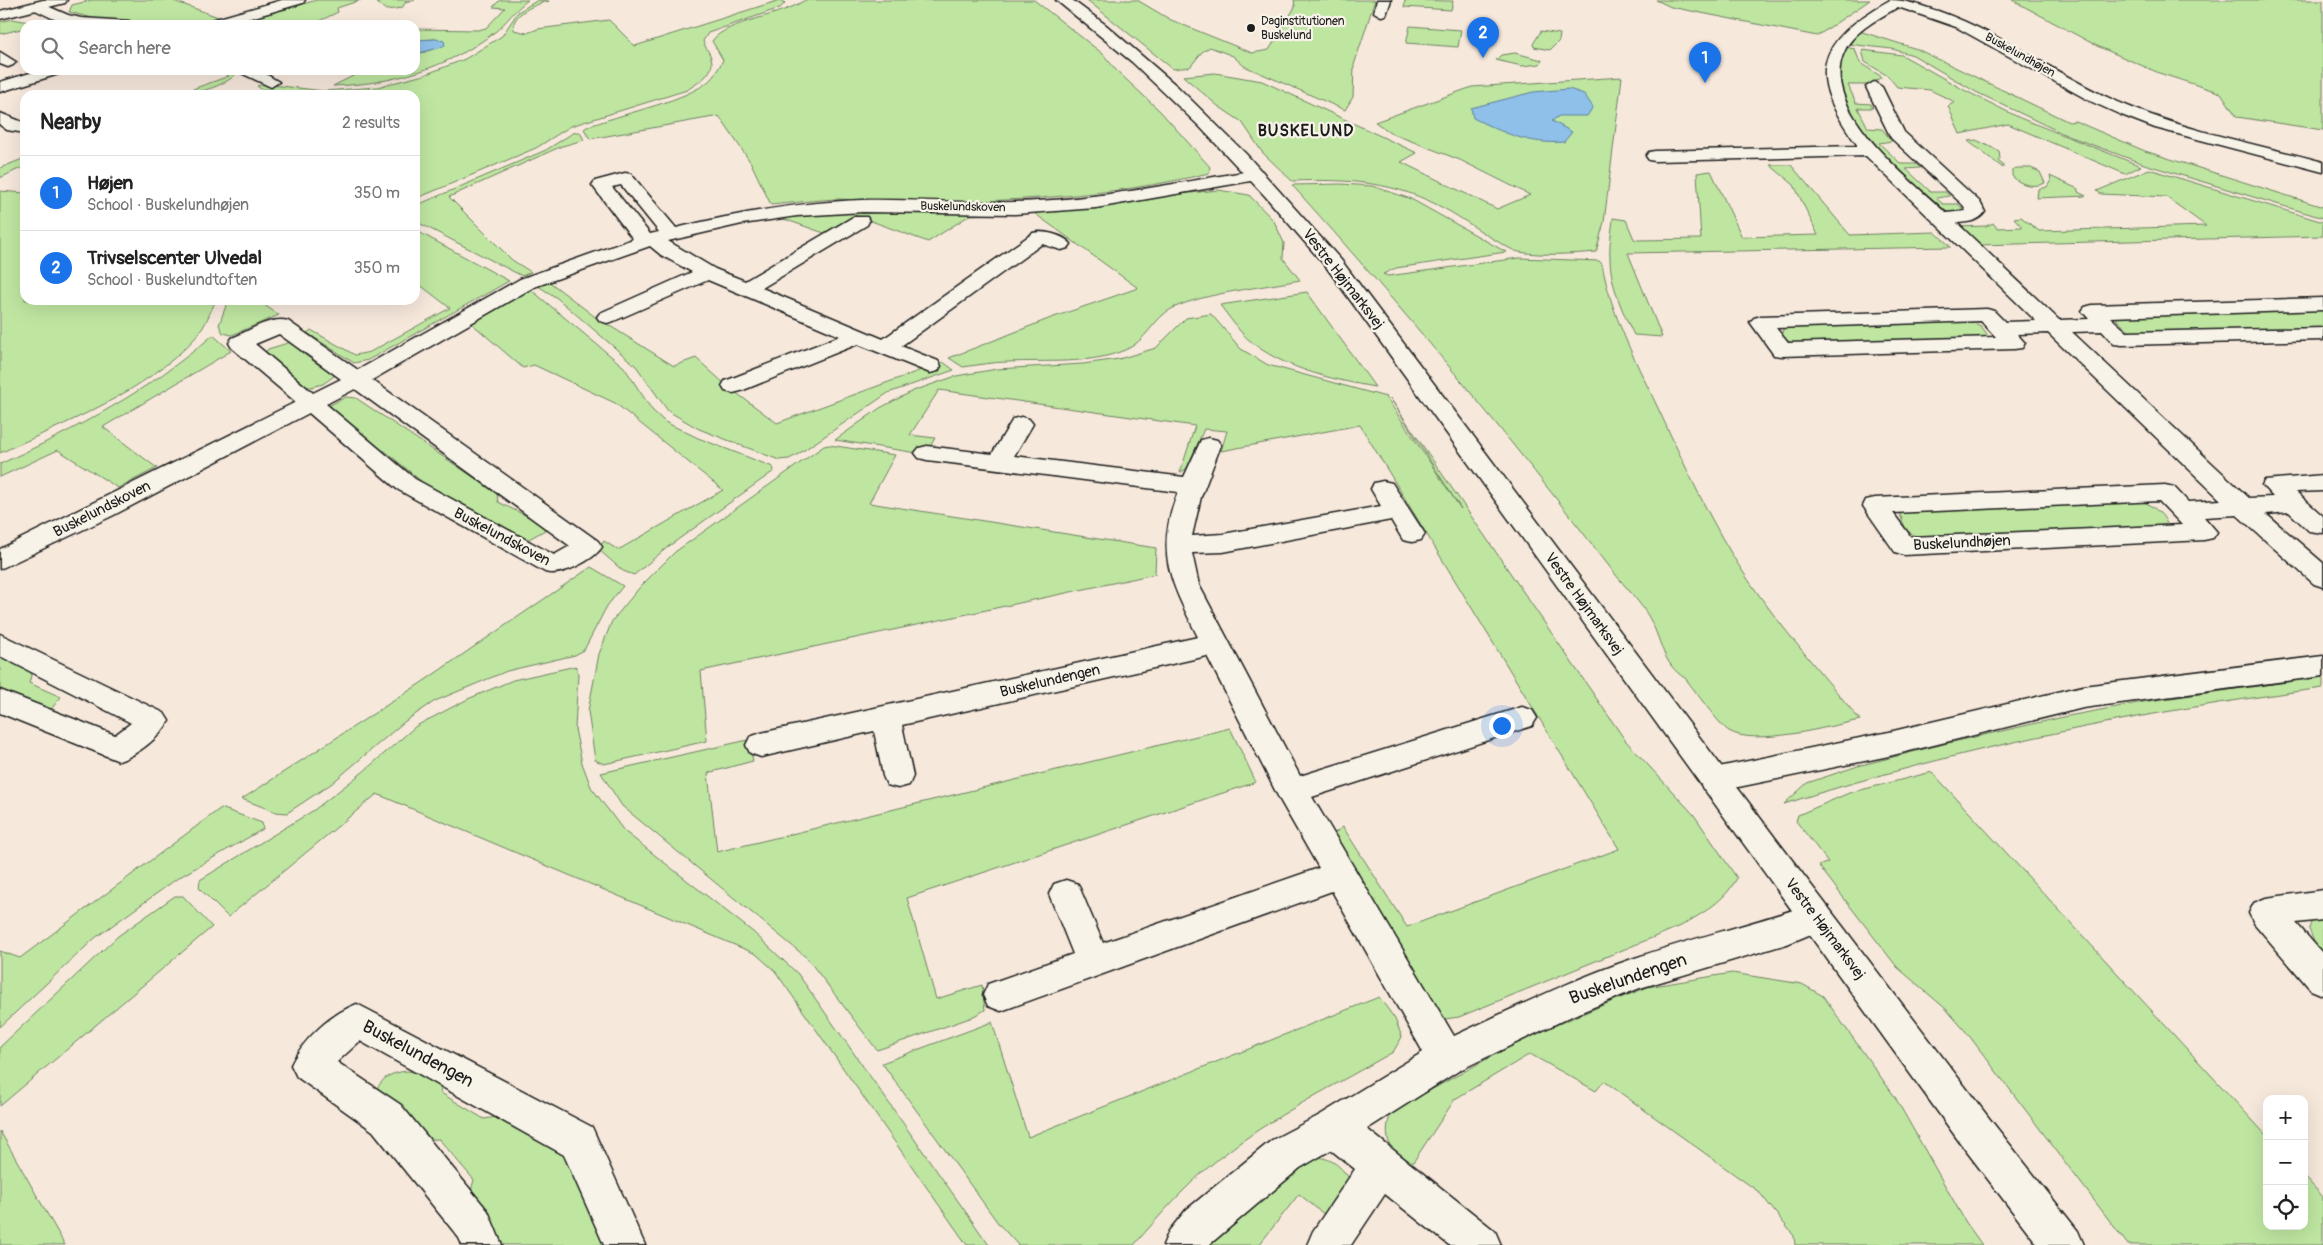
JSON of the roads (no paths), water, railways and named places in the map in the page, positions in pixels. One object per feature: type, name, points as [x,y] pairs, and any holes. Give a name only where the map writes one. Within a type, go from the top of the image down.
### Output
[{"type":"street","points":[[0,15],[60,0]]},
{"type":"street","points":[[228,20],[298,0]]},
{"type":"street","name":"Vestre Højmarksvej","points":[[1063,0],[1148,68],[1256,175],[1287,208],[1350,286],[1975,1131],[2064,1245]]},
{"type":"street","name":"Buskelundhøjen","points":[[2323,166],[2161,124],[2125,111],[2096,98],[1983,34],[1933,13],[1897,2],[1868,17],[1852,30],[1839,45],[1833,65],[1832,82],[1837,102],[1848,124],[1870,151],[2243,507],[2323,578]]},
{"type":"street","points":[[38,6],[63,18],[72,20]]},
{"type":"street","points":[[0,87],[40,75]]},
{"type":"street","points":[[234,83],[259,76]]},
{"type":"street","points":[[1874,87],[1897,134],[1971,202],[1976,212],[1971,216],[1941,219]]},
{"type":"street","points":[[1655,156],[1870,151]]},
{"type":"street","name":"Buskelundskoven","points":[[0,560],[356,380],[527,283],[578,263],[656,238],[742,218],[797,210],[863,206],[1015,208],[1096,202],[1256,175]]},
{"type":"street","points":[[748,289],[860,221]]},
{"type":"street","points":[[884,347],[1040,237],[1061,244]]},
{"type":"street","points":[[656,238],[668,251],[708,273],[930,366]]},
{"type":"street","points":[[607,317],[708,273]]},
{"type":"street","points":[[2323,304],[2092,311],[2122,339],[2323,334]]},
{"type":"street","points":[[1999,328],[2014,343],[1782,350],[1761,322],[1987,315],[1999,328],[2107,325]]},
{"type":"street","name":"Buskelundskoven","points":[[281,325],[589,547],[554,566],[406,484],[311,403],[240,343],[281,325]]},
{"type":"street","points":[[733,386],[858,336]]},
{"type":"street","points":[[999,462],[1021,424]]},
{"type":"street","points":[[1209,445],[1180,524],[1178,565],[1214,644],[1291,791],[1338,875],[1448,1058]]},
{"type":"street","points":[[928,453],[1193,486]]},
{"type":"street","points":[[2323,483],[2274,485],[2318,525],[2323,525]]},
{"type":"street","points":[[1383,489],[1412,534]]},
{"type":"street","name":"Buskelundhøjen","points":[[2165,493],[2182,510],[2204,532],[1904,546],[1875,506],[2165,493]]},
{"type":"street","points":[[2182,510],[2295,504]]},
{"type":"street","points":[[1178,545],[1223,543],[1398,511]]},
{"type":"street","points":[[0,644],[154,721],[119,749],[0,701]]},
{"type":"street","name":"Buskelundengen","points":[[761,745],[1214,644]]},
{"type":"street","points":[[1714,780],[1889,744],[2083,698],[2323,666]]},
{"type":"street","points":[[886,717],[898,776]]},
{"type":"street","points":[[1291,791],[1522,718]]},
{"type":"street","points":[[1001,995],[1338,875]]},
{"type":"street","points":[[1066,894],[1094,962]]},
{"type":"street","points":[[2323,905],[2266,913],[2323,979]]},
{"type":"street","name":"Buskelundengen","points":[[1183,1245],[1200,1224],[1286,1154],[1334,1128],[1448,1058],[1561,1002],[1636,973],[1787,929],[1816,917]]},
{"type":"street","name":"Buskelundengen","points":[[482,1245],[474,1225],[387,1118],[310,1065],[331,1042],[357,1021],[578,1141],[625,1245]]},
{"type":"street","points":[[1334,1128],[1481,1245]]},
{"type":"street","points":[[1326,1245],[1381,1166]]},
{"type":"water","points":[[436,39],[444,41],[445,45],[420,53],[420,40]]},
{"type":"water","points":[[1569,89],[1584,94],[1593,107],[1587,116],[1559,116],[1552,121],[1572,132],[1564,142],[1528,140],[1473,118],[1471,108],[1533,92]]},
{"type":"place","name":"Daginstitutionen Buskelund","points":[[1251,28]]},
{"type":"place","name":"Trivselscenter Ulvedal","points":[[1483,58]]},
{"type":"place","name":"Højen","points":[[1705,83]]},
{"type":"district","name":"BUSKELUND","points":[[1306,131]]}]
